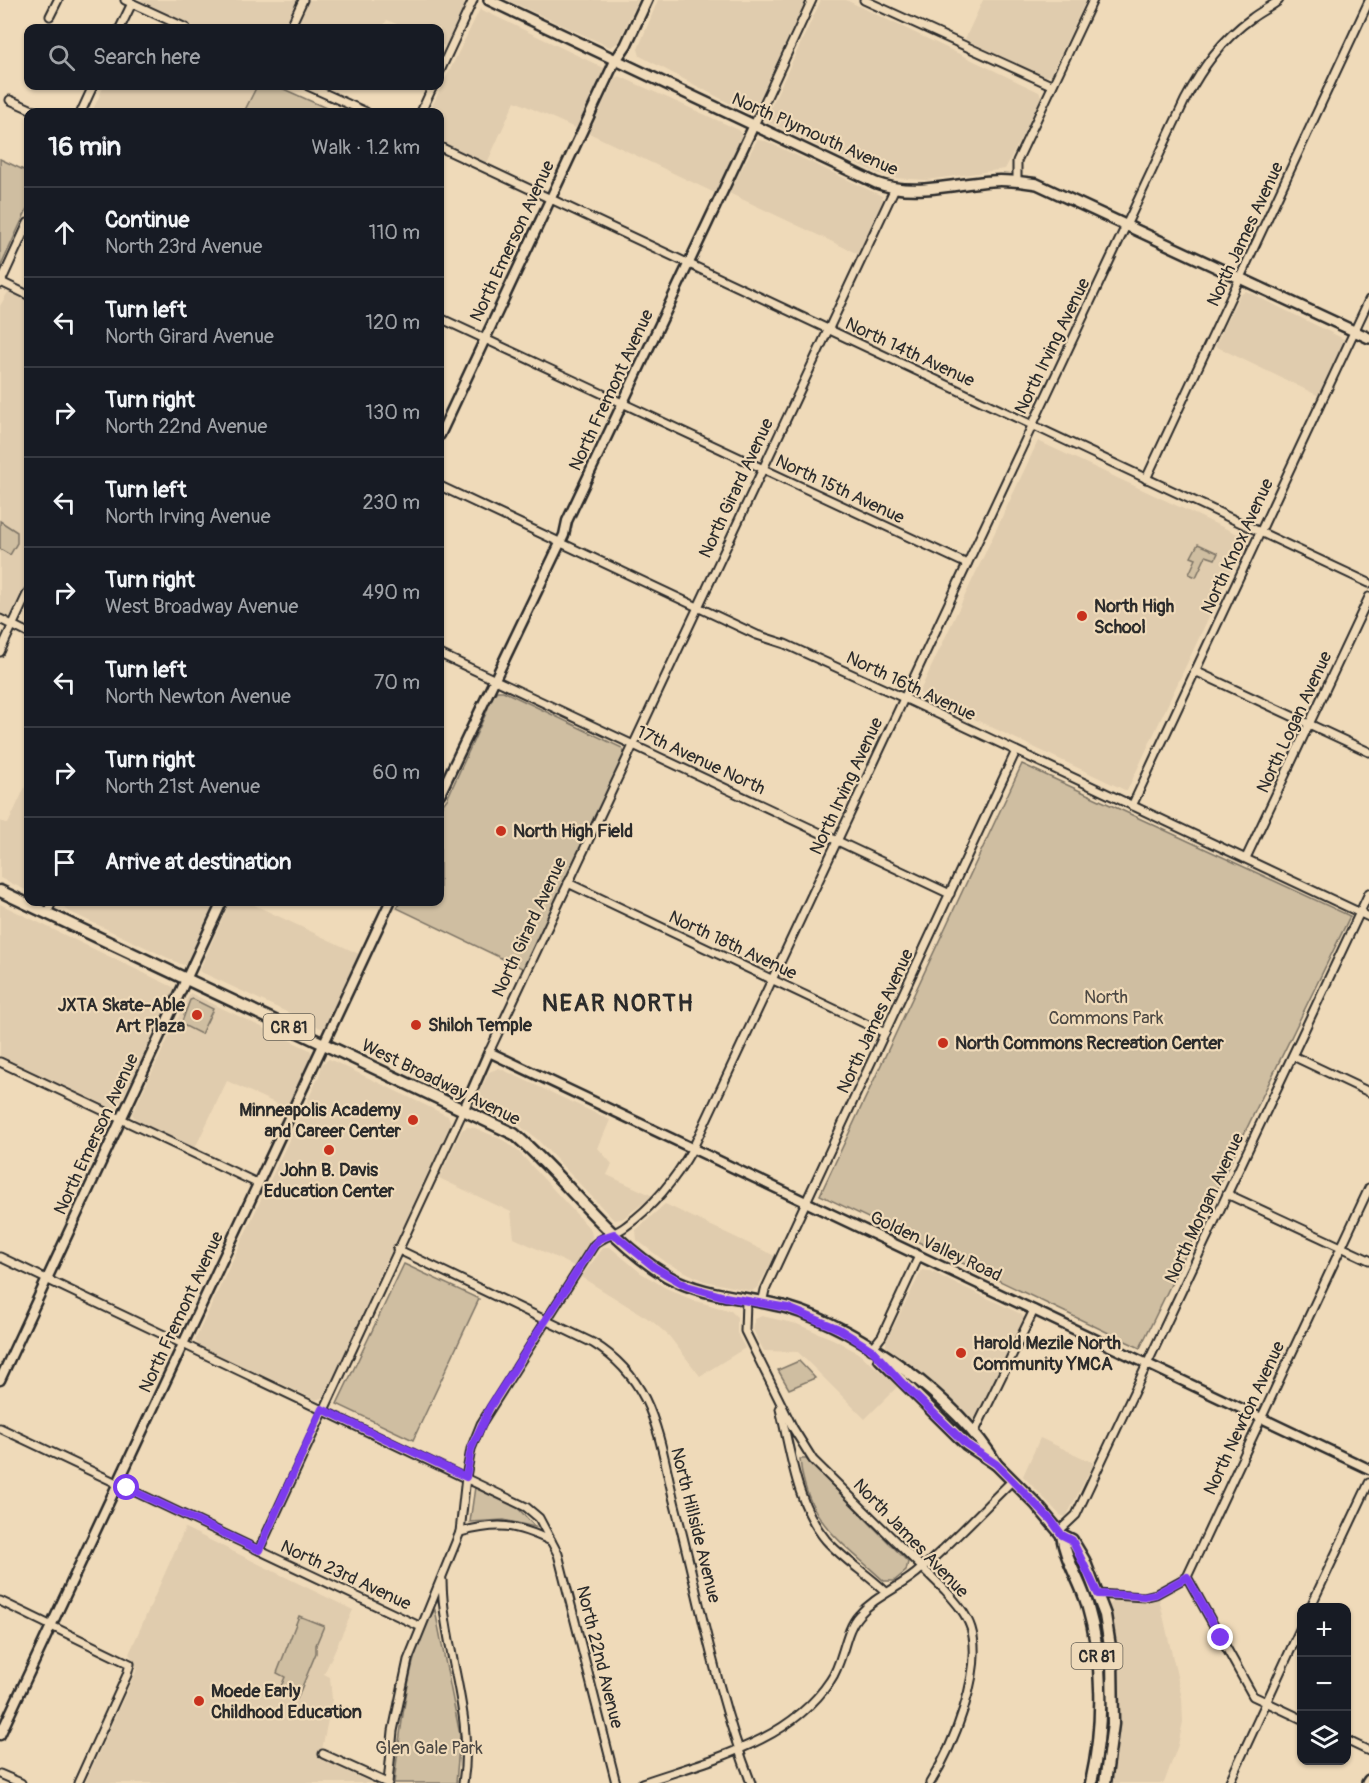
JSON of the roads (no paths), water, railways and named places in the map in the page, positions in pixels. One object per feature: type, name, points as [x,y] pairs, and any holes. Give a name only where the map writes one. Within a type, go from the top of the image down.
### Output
[{"type":"main road","name":"North Plymouth Avenue","points":[[489,0],[894,190],[927,190],[993,180],[1017,181],[1049,189],[1369,338]]},
{"type":"main road","points":[[615,61],[626,45],[647,0]]},
{"type":"main road","name":"West Broadway Avenue","points":[[0,891],[24,902]]},
{"type":"main road","name":"West Broadway Avenue","points":[[31,906],[514,1134],[614,1234],[670,1277],[706,1293],[788,1308],[814,1317],[910,1372],[974,1433],[996,1464],[1060,1533],[1072,1540],[1098,1594],[1105,1615],[1112,1659],[1112,1735],[1105,1783]]},
{"type":"main road","name":"West Broadway Avenue","points":[[872,1350],[901,1382],[966,1444],[996,1464]]},
{"type":"main road","name":"West Broadway Avenue","points":[[1060,1533],[1064,1551],[1087,1602],[1096,1640],[1099,1723],[1091,1783]]},
{"type":"street","points":[[51,16],[58,0]]},
{"type":"street","points":[[292,24],[303,0]]},
{"type":"street","points":[[444,62],[473,0]]},
{"type":"street","name":"North Fremont Avenue","points":[[444,786],[561,543],[567,521],[812,0]]},
{"type":"street","points":[[864,0],[1051,85]]},
{"type":"street","points":[[1017,181],[1017,161],[1093,0]]},
{"type":"street","name":"North Irving Avenue","points":[[387,1783],[399,1695],[419,1626],[460,1532],[471,1449],[481,1424],[594,1245],[599,1239],[614,1234],[632,1221],[660,1195],[693,1148],[1185,100],[1203,70],[1227,39],[1251,18],[1279,0]]},
{"type":"street","name":"North James Avenue","points":[[1146,479],[1369,1]]},
{"type":"street","points":[[121,24],[128,2],[177,24]]},
{"type":"street","name":"North Emerson Avenue","points":[[444,426],[615,61]]},
{"type":"street","points":[[83,108],[91,90]]},
{"type":"street","points":[[317,90],[357,108]]},
{"type":"street","points":[[423,108],[431,90]]},
{"type":"street","points":[[10,100],[28,108]]},
{"type":"street","name":"North 14th Avenue","points":[[444,149],[1369,583]]},
{"type":"street","name":"North Girard Avenue","points":[[259,1550],[322,1409],[894,190]]},
{"type":"street","points":[[24,232],[0,283],[24,292]]},
{"type":"street","name":"North Knox Avenue","points":[[1132,806],[1369,300]]},
{"type":"street","name":"North 15th Avenue","points":[[444,320],[967,564]]},
{"type":"street","name":"North 16th Avenue","points":[[444,488],[698,608],[904,698],[1369,917]]},
{"type":"street","name":"North Logan Avenue","points":[[1246,858],[1369,597]]},
{"type":"street","points":[[0,652],[24,600]]},
{"type":"street","points":[[0,620],[24,631]]},
{"type":"street","name":"17th Avenue North","points":[[444,656],[950,894]]},
{"type":"street","points":[[1195,671],[1369,752]]},
{"type":"street","name":"North James Avenue","points":[[762,1303],[765,1290],[1016,751]]},
{"type":"street","name":"North 18th Avenue","points":[[568,884],[885,1034]]},
{"type":"street","name":"North Morgan Avenue","points":[[1060,1533],[1076,1515],[1369,893]]},
{"type":"street","points":[[46,913],[50,906]]},
{"type":"street","name":"North Emerson Avenue","points":[[0,1380],[220,906]]},
{"type":"street","name":"North Fremont Avenue","points":[[0,1735],[388,906]]},
{"type":"street","name":"Golden Valley Road","points":[[489,1052],[1369,1469]]},
{"type":"street","points":[[1293,1056],[1369,1092]]},
{"type":"street","points":[[0,1062],[259,1184]]},
{"type":"street","name":"North Newton Avenue","points":[[1187,1577],[1369,1188]]},
{"type":"street","points":[[1227,1194],[1369,1260]]},
{"type":"street","name":"North Hillside Avenue","points":[[397,1249],[593,1343],[616,1359],[637,1384],[646,1400],[660,1443],[738,1750],[750,1783]]},
{"type":"street","points":[[872,1350],[882,1336],[919,1256]]},
{"type":"street","name":"North 22nd Avenue","points":[[0,1257],[466,1477],[526,1507],[539,1518],[563,1571],[616,1783]]},
{"type":"street","name":"North James Avenue","points":[[746,1301],[745,1330],[776,1395],[813,1460],[945,1590],[964,1614],[975,1644],[971,1678],[949,1747],[930,1783]]},
{"type":"street","points":[[974,1433],[1034,1310]]},
{"type":"street","name":"North James Avenue","points":[[776,1395],[797,1481],[813,1520],[831,1544],[886,1592]]},
{"type":"street","name":"North 23rd Avenue","points":[[0,1428],[419,1626]]},
{"type":"street","points":[[642,1783],[738,1750],[773,1733],[812,1703],[837,1670],[858,1616],[886,1592],[922,1568],[1012,1481]]},
{"type":"street","points":[[1312,1603],[1369,1484]]},
{"type":"street","points":[[460,1532],[487,1525],[507,1524],[550,1540]]},
{"type":"street","name":"North Irving Avenue","points":[[442,1577],[446,1635],[466,1736],[463,1783]]},
{"type":"street","points":[[1098,1594],[1144,1596],[1156,1594],[1187,1577],[1253,1696],[1297,1717]]},
{"type":"street","points":[[0,1601],[123,1658],[130,1664],[130,1670],[78,1783]]},
{"type":"street","points":[[1229,1783],[1297,1635]]},
{"type":"street","points":[[1351,1742],[1369,1751]]},
{"type":"street","points":[[323,1755],[387,1783]]},
{"type":"street","points":[[0,1774],[21,1783]]},
{"type":"place","name":"North High School","points":[[1082,616]]},
{"type":"place","name":"North High Field","points":[[501,831]]},
{"type":"place","name":"JXTA Skate-Able Art Plaza","points":[[197,1015]]},
{"type":"place","name":"Shiloh Temple","points":[[416,1025]]},
{"type":"place","name":"North Commons Recreation Center","points":[[943,1043]]},
{"type":"place","name":"Minneapolis Academy and Career Center","points":[[413,1120]]},
{"type":"place","name":"John B. Davis Education Center","points":[[329,1150]]},
{"type":"place","name":"Harold Mezile North Community YMCA","points":[[961,1353]]},
{"type":"place","name":"Moede Early Childhood Education","points":[[199,1701]]},
{"type":"district","name":"NEAR NORTH","points":[[618,1003]]},
{"type":"park label","name":"North Commons Park","points":[[1106,1007]]},
{"type":"park label","name":"Glen Gale Park","points":[[429,1748]]}]
